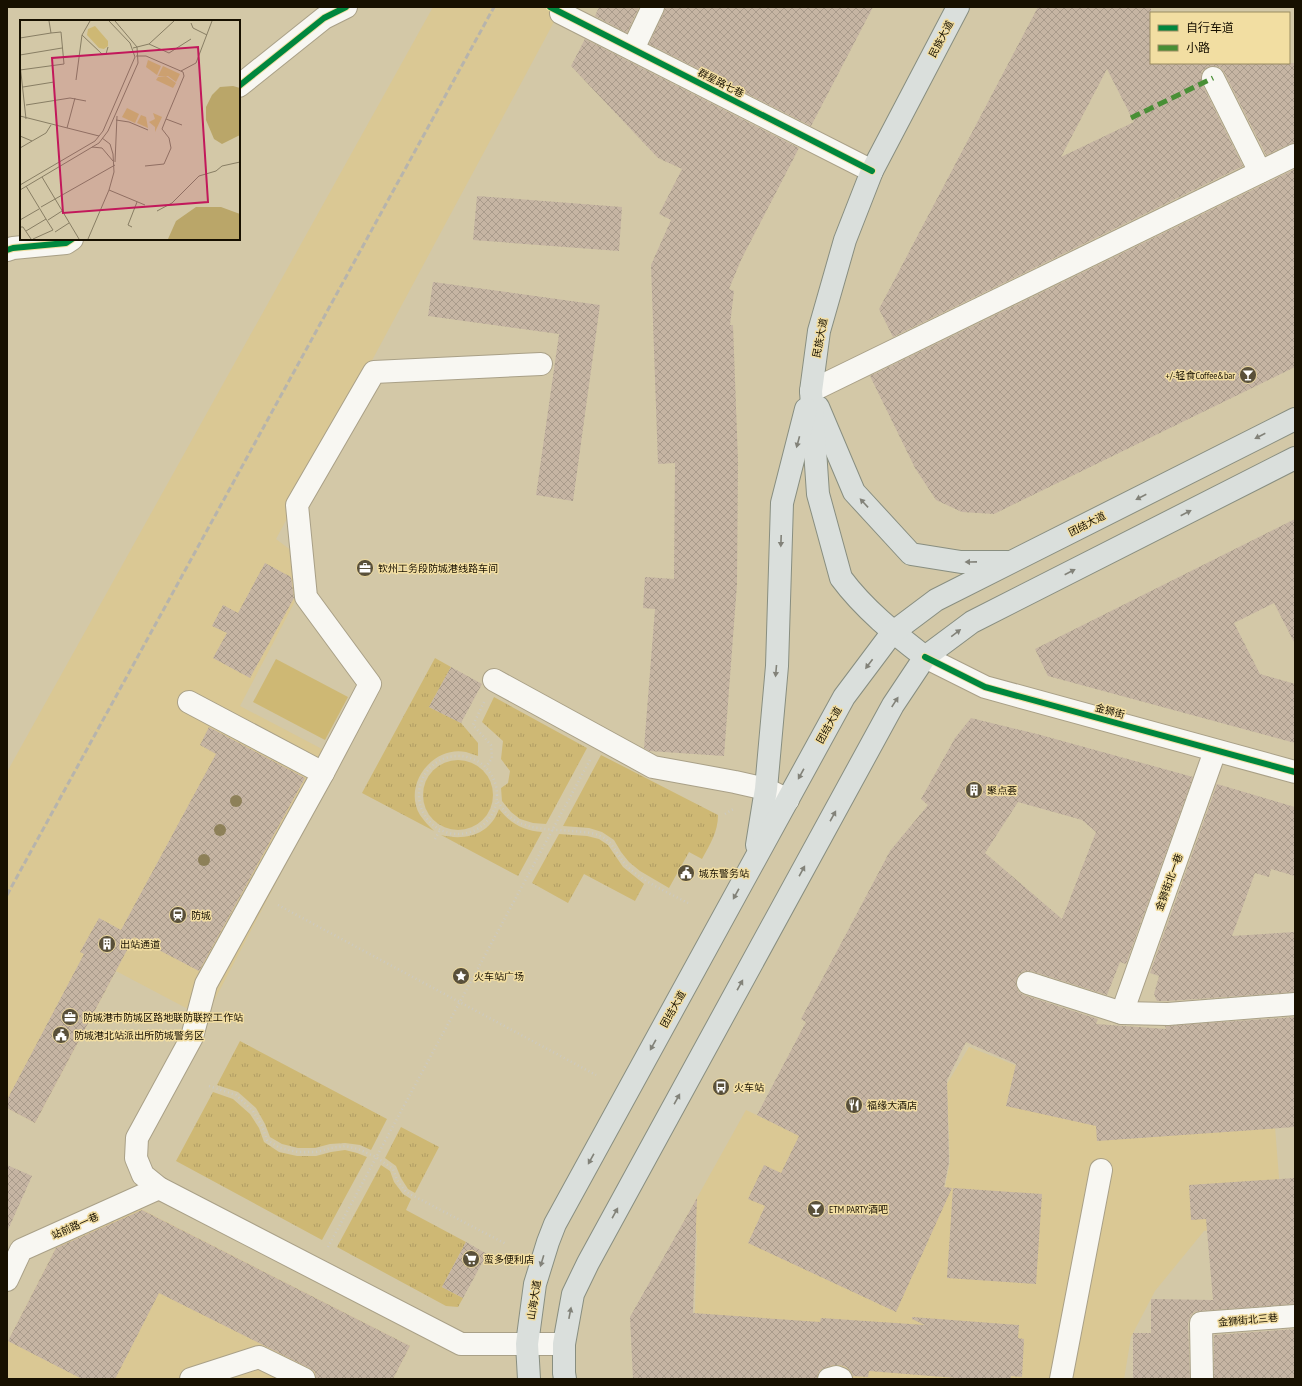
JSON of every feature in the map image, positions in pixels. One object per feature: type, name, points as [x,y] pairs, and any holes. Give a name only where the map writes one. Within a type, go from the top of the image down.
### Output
[{"type":"main road","name":"民族大道","points":[[925,657],[892,633],[849,590],[841,578],[818,494],[811,391],[819,331],[845,240],[872,171],[958,7]]},
{"type":"main road","points":[[811,391],[854,492],[910,554],[961,562],[1010,562]]},
{"type":"main road","points":[[754,860],[766,789],[777,666],[782,502],[811,391]]},
{"type":"main road","name":"团结大道","points":[[555,1224],[844,697],[892,633],[936,600],[1295,419]]},
{"type":"main road","points":[[565,1379],[564,1344],[573,1294],[596,1247],[893,705],[925,657],[972,622],[1295,458]]},
{"type":"main road","name":"山海大道","points":[[529,1379],[528,1344],[535,1284],[555,1224]]},
{"type":"street","points":[[240,85],[324,18],[346,7]]},
{"type":"street","points":[[633,49],[653,7]]},
{"type":"street","name":"群星路七巷","points":[[561,13],[872,171]]},
{"type":"street","points":[[1213,78],[1260,172]]},
{"type":"street","points":[[811,391],[1295,155]]},
{"type":"street","points":[[7,250],[66,243],[70,240]]},
{"type":"street","points":[[541,364],[374,372],[297,505],[306,597],[370,684],[206,984],[192,1037],[137,1138],[136,1158],[143,1174],[159,1188],[461,1344],[564,1344]]},
{"type":"street","name":"金狮街","points":[[925,657],[985,687],[1295,772]]},
{"type":"street","points":[[494,680],[653,767],[766,789],[788,800]]},
{"type":"street","points":[[189,702],[322,773]]},
{"type":"street","name":"金狮街北一巷","points":[[1122,1013],[1215,750]]},
{"type":"street","points":[[1028,983],[1122,1013],[1168,1014],[1295,1004]]},
{"type":"street","points":[[1061,1379],[1101,1170]]},
{"type":"street","name":"站前路一巷","points":[[7,1280],[21,1250],[159,1188]]},
{"type":"street","name":"金狮街北三巷","points":[[1202,1379],[1201,1323],[1295,1316]]},
{"type":"street","points":[[191,1379],[259,1357],[304,1379]]},
{"type":"street","points":[[829,1379],[836,1377],[841,1379]]},
{"type":"path","points":[[486,767],[492,758],[491,745],[473,725],[494,680]]},
{"type":"path","points":[[316,1268],[601,739]]},
{"type":"path","points":[[452,756],[465,756],[476,760],[486,767],[494,777],[498,789],[498,801],[493,813],[486,823],[476,830],[464,834],[452,833],[440,830],[430,822],[423,812],[419,801],[419,788],[423,776],[430,767],[441,760],[452,756]]},
{"type":"path","points":[[498,801],[509,815],[519,822],[532,827],[588,832],[600,836],[611,842],[626,865],[638,875],[688,903]]},
{"type":"path","points":[[435,839],[440,830]]},
{"type":"path","points":[[297,915],[596,1075]]},
{"type":"path","points":[[209,1086],[236,1095],[253,1111],[262,1126],[267,1140],[280,1148],[298,1152],[316,1152],[345,1146],[358,1149],[376,1157],[393,1168],[397,1180],[406,1192],[506,1244]]},
{"type":"shaded area","points":[[433,7],[562,7],[276,539],[313,567],[240,706],[341,759],[205,1018],[116,971],[35,1123],[7,1108],[7,772]]},
{"type":"shaded area","points":[[969,1047],[1015,1065],[1106,1082],[1272,1089],[1282,1216],[1204,1231],[1155,1291],[1131,1337],[1124,1379],[693,1379],[697,1239],[696,1229],[683,1223],[746,1110],[942,1202],[950,1162],[947,1084]]},
{"type":"shaded area","points":[[135,1206],[410,1346],[393,1379],[7,1379],[7,1343],[57,1246]]},
{"type":"green space","points":[[435,658],[451,667],[429,707],[461,723],[478,743],[478,756],[466,752],[454,751],[442,755],[432,761],[418,780],[415,792],[415,803],[420,815],[434,831],[362,793]]},
{"type":"green space","points":[[276,659],[348,697],[325,740],[253,702]]},
{"type":"green space","points":[[494,697],[587,748],[546,824],[533,823],[520,819],[511,812],[502,801],[501,788],[508,783],[510,771],[501,759],[503,741],[482,722]]},
{"type":"green space","points":[[601,755],[718,815],[717,827],[711,843],[702,859],[689,852],[669,888],[640,871],[629,862],[614,840],[602,832],[589,828],[563,826]]},
{"type":"green space","points":[[451,760],[465,760],[478,766],[487,775],[493,788],[491,808],[483,820],[465,830],[451,830],[438,824],[429,815],[423,802],[423,788],[429,775],[438,766]]},
{"type":"green space","points":[[499,809],[513,822],[523,828],[542,832],[518,876],[441,835],[459,837],[476,834],[490,825]]},
{"type":"green space","points":[[559,834],[587,836],[599,839],[608,845],[623,867],[644,884],[635,901],[584,874],[568,903],[532,883]]},
{"type":"green space","points":[[240,1041],[387,1119],[371,1150],[360,1145],[345,1143],[330,1144],[315,1148],[298,1148],[282,1144],[270,1137],[256,1108],[238,1092],[217,1085]]},
{"type":"green space","points":[[213,1092],[233,1099],[250,1114],[259,1128],[264,1142],[279,1152],[297,1156],[316,1156],[345,1150],[367,1157],[322,1240],[176,1161]]},
{"type":"green space","points":[[401,1127],[439,1147],[415,1193],[408,1189],[396,1166],[385,1158]]},
{"type":"green space","points":[[381,1165],[390,1171],[394,1182],[403,1194],[411,1199],[406,1210],[466,1242],[442,1287],[463,1298],[458,1307],[446,1306],[337,1247]]},
{"type":"building","points":[[599,7],[639,7],[627,33],[595,16]]},
{"type":"building","points":[[665,7],[873,7],[811,126],[649,44]]},
{"type":"building","points":[[1038,7],[1151,7],[1150,64],[1295,63],[1295,143],[1266,155],[1224,72],[1220,67],[1208,67],[1202,71],[1202,84],[1243,166],[893,337],[879,309]],"holes":[[[1107,69],[1134,122],[1061,157]]]},
{"type":"building","points":[[585,39],[799,148],[741,260],[729,289],[734,291],[730,325],[733,325],[738,461],[737,584],[724,756],[649,751],[644,748],[655,609],[643,608],[645,577],[674,579],[675,463],[658,464],[651,265],[671,220],[659,214],[682,169],[658,158],[571,66]]},
{"type":"building","points":[[1295,169],[1295,367],[994,514],[962,512],[936,500],[915,468],[870,376]]},
{"type":"building","points":[[477,196],[622,207],[619,251],[473,240]]},
{"type":"building","points":[[433,282],[600,305],[573,501],[536,495],[559,334],[428,316]]},
{"type":"building","points":[[1295,519],[1295,644],[1274,603],[1234,623],[1260,674],[1295,684],[1295,743],[1048,676],[1035,649]]},
{"type":"building","points":[[265,563],[291,577],[294,598],[250,678],[213,658],[227,633],[212,626],[223,605],[238,613]]},
{"type":"building","points":[[451,667],[482,684],[461,723],[429,707]]},
{"type":"building","points":[[971,718],[1037,734],[1193,777],[1126,964],[1120,962],[1107,995],[1031,971],[1025,971],[1019,974],[1016,980],[1016,986],[1019,992],[1024,995],[1098,1019],[1096,1024],[1166,1029],[1165,1026],[1295,1017],[1295,1127],[1097,1141],[1096,1126],[1006,1106],[1016,1064],[966,1042],[947,1080],[949,1162],[944,1187],[952,1188],[896,1312],[748,1243],[765,1206],[748,1199],[764,1165],[781,1173],[799,1136],[757,1115],[806,1022],[801,1019],[890,851],[928,805],[921,799],[955,738]],"holes":[[[1018,802],[1082,820],[1096,832],[1062,919],[985,853]]]},
{"type":"building","points":[[209,727],[305,778],[199,971],[134,937],[35,1123],[7,1108],[7,1100],[84,954],[80,952],[99,918],[121,930],[216,754],[200,745]]},
{"type":"building","points":[[1217,784],[1295,807],[1295,876],[1271,869],[1269,877],[1255,873],[1232,936],[1295,932],[1295,992],[1157,1001],[1154,994],[1159,976],[1150,973]]},
{"type":"building","points":[[7,1165],[32,1176],[7,1232]]},
{"type":"building","points":[[1295,1178],[1295,1304],[1194,1312],[1188,1323],[1190,1379],[1133,1379],[1133,1333],[1151,1333],[1151,1299],[1213,1300],[1206,1219],[1191,1220],[1189,1185]]},
{"type":"building","points":[[953,1188],[1042,1194],[1036,1284],[947,1278]]},
{"type":"building","points":[[697,1198],[693,1313],[820,1322],[821,1318],[925,1325],[912,1319],[912,1317],[1019,1325],[1018,1338],[1024,1339],[1022,1377],[1011,1376],[1011,1379],[968,1379],[869,1371],[868,1377],[853,1376],[851,1371],[846,1367],[833,1365],[820,1370],[817,1379],[633,1379],[630,1317]]},
{"type":"building","points":[[142,1210],[410,1346],[393,1379],[316,1379],[315,1372],[309,1368],[159,1293],[115,1379],[82,1379],[8,1341],[56,1248]]},
{"type":"building","points":[[466,1242],[487,1254],[463,1298],[442,1287]]},
{"type":"building","points":[[1295,1329],[1295,1379],[1214,1379],[1214,1335]]},
{"type":"railway","points":[[7,895],[494,7]]},
{"type":"marked path","points":[[1131,118],[1213,78]]},
{"type":"cycle path","points":[[240,85],[324,18],[346,7]]},
{"type":"cycle path","points":[[550,7],[872,171]]},
{"type":"cycle path","points":[[7,250],[13,248],[66,243],[70,240]]},
{"type":"cycle path","points":[[925,657],[985,687],[1295,772]]},
{"type":"place","name":"+/-轻食Coffee&bar","points":[[1248,375]]},
{"type":"place","name":"钦州工务段防城港线路车间","points":[[365,568]]},
{"type":"place","name":"聚点荟","points":[[974,790]]},
{"type":"place","name":"城东警务站","points":[[686,873]]},
{"type":"place","name":"防城","points":[[178,915]]},
{"type":"place","name":"出站通道","points":[[107,944]]},
{"type":"place","name":"火车站广场","points":[[461,976]]},
{"type":"place","name":"防城港市防城区路地联防联控工作站","points":[[70,1017]]},
{"type":"place","name":"防城港北站派出所防城警务区","points":[[61,1035]]},
{"type":"place","name":"火车站","points":[[721,1087]]},
{"type":"place","name":"福缘大酒店","points":[[854,1105]]},
{"type":"place","name":"ETM PARTY酒吧","points":[[816,1209]]},
{"type":"place","name":"蛮多便利店","points":[[471,1259]]}]
